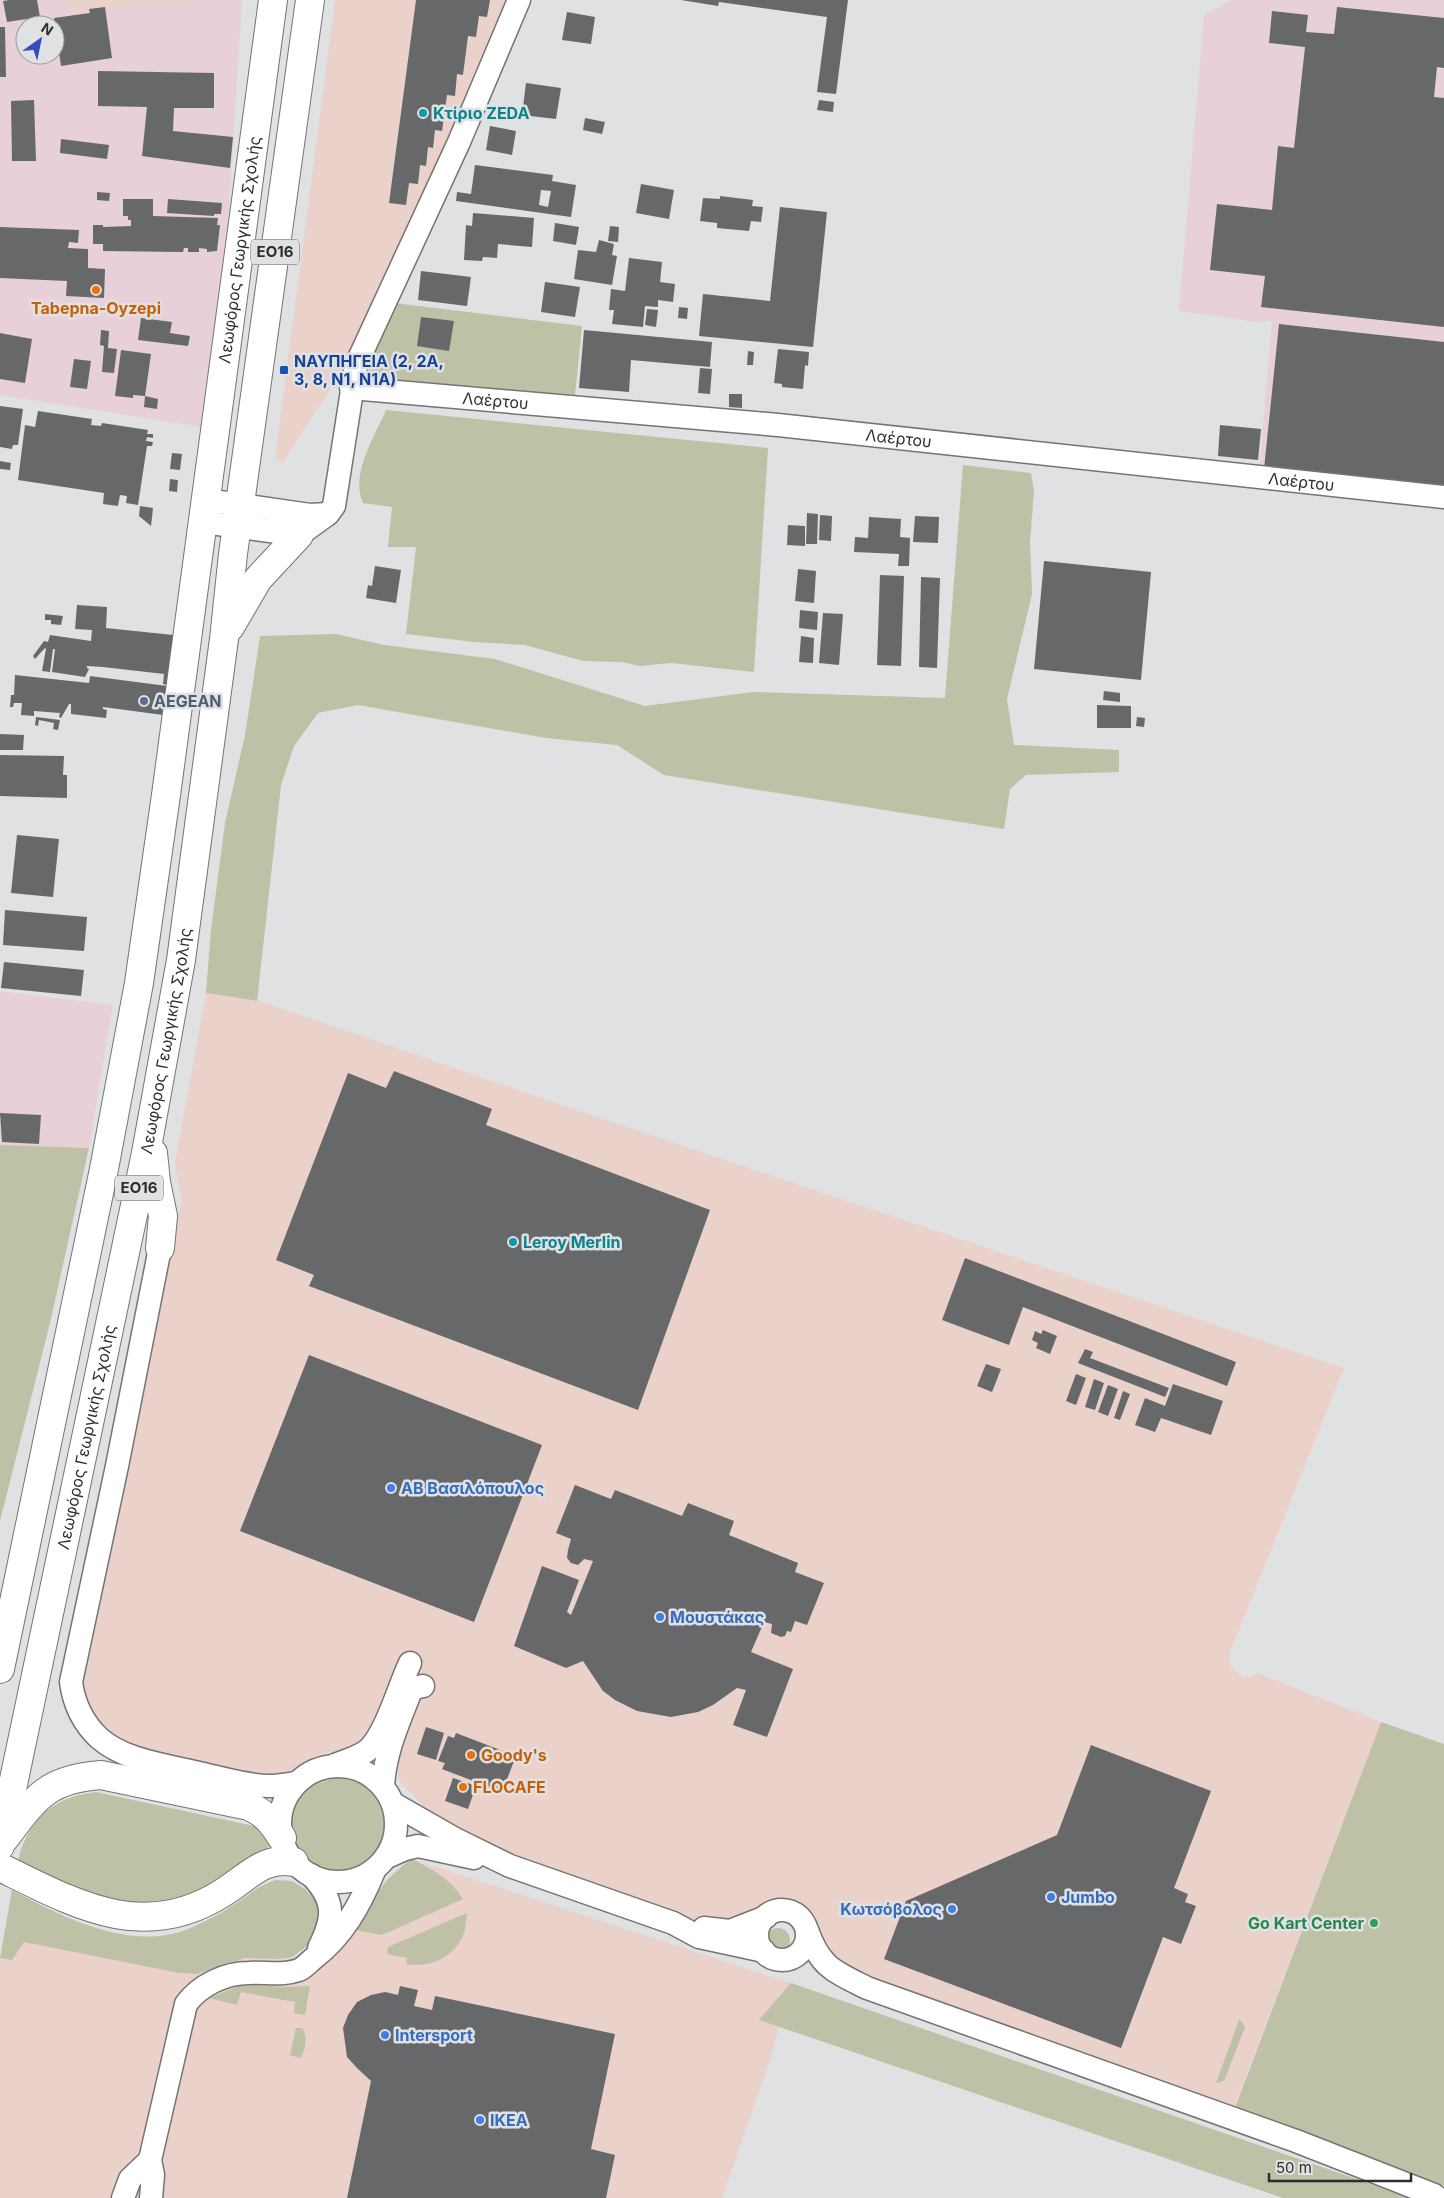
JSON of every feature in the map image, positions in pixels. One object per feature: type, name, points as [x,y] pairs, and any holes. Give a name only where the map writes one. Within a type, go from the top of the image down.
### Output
[{"type":"main road","name":"Λεωφόρος Γεωργικής Σχολής","points":[[0,1669],[132,1027],[155,874],[272,0]]},
{"type":"main road","name":"Λεωφόρος Γεωργικής Σχολής","points":[[0,1844],[152,1122],[181,960],[239,516],[310,0]]},
{"type":"main road","points":[[224,639],[258,579],[299,535]]},
{"type":"main road","points":[[152,1122],[153,1164],[163,1216],[160,1248]]},
{"type":"main road","points":[[0,1601],[18,1578]]},
{"type":"main road","points":[[0,1844],[23,1814],[43,1794],[59,1783],[79,1776],[101,1775],[249,1806],[273,1822],[282,1838]]},
{"type":"main road","points":[[0,1866],[65,1897],[110,1915],[156,1917],[188,1911],[223,1893],[272,1861],[283,1860],[303,1869]]},
{"type":"street","points":[[239,516],[299,535],[328,514],[334,506],[356,365],[459,142],[520,0]]},
{"type":"street","name":"Λαέρτου","points":[[351,388],[778,425],[1444,497]]},
{"type":"street","points":[[204,511],[239,516],[328,514]]},
{"type":"street","points":[[160,1248],[117,1466],[71,1682],[74,1702],[85,1723],[100,1739],[128,1754],[245,1784],[270,1786],[296,1783]]},
{"type":"street","points":[[314,1958],[327,1933],[331,1910],[321,1886],[286,1851],[280,1824],[281,1809],[287,1794],[296,1783],[314,1770],[335,1765],[357,1756],[370,1748],[381,1732],[410,1663]]},
{"type":"street","points":[[151,2198],[153,2176],[150,2160],[186,2004],[210,1983],[227,1976],[247,1973],[282,1974],[300,1969],[325,1950],[342,1931],[395,1841],[397,1822],[388,1795],[386,1755],[410,1692],[414,1688],[423,1686]]},
{"type":"street","points":[[335,1765],[362,1770],[388,1795],[457,1840],[510,1866],[673,1923],[699,1937],[764,1951],[777,1959],[791,1958],[802,1950],[807,1937],[807,1930]]},
{"type":"street","points":[[303,1869],[330,1881],[350,1882],[406,1849],[418,1846],[510,1866]]},
{"type":"street","points":[[673,1923],[718,1931],[730,1931],[766,1917],[772,1912],[788,1911],[801,1919],[819,1958],[843,1976],[866,1988],[1296,2141],[1439,2196]]},
{"type":"street","points":[[764,1951],[758,1938],[758,1930],[766,1917]]},
{"type":"street","points":[[791,1958],[804,1968],[828,1979],[849,1986],[866,1988]]},
{"type":"street","points":[[123,2198],[130,2179],[150,2160]]},
{"type":"shaded area","points":[[0,0],[68,0],[70,13],[216,0],[242,0],[215,429],[0,395]]},
{"type":"shaded area","points":[[68,0],[216,0],[70,13]]},
{"type":"shaded area","points":[[335,0],[513,0],[344,368],[283,462],[275,459]]},
{"type":"shaded area","points":[[1231,0],[1444,0],[1444,491],[1259,471],[1272,321],[1257,322],[1179,311],[1204,15]]},
{"type":"shaded area","points":[[0,991],[113,1005],[89,1148],[0,1145]]},
{"type":"shaded area","points":[[206,993],[263,1002],[579,1111],[1344,1368],[1230,1652],[1229,1662],[1232,1669],[1244,1677],[1252,1677],[1257,1673],[1381,1722],[1236,2102],[1237,2109],[837,1966],[804,1911],[793,1901],[763,1905],[713,1927],[486,1848],[429,1812],[400,1782],[396,1766],[356,1749],[327,1753],[276,1777],[187,1768],[99,1735],[73,1675],[160,1267],[182,1203],[175,1163]]},
{"type":"shaded area","points":[[412,1859],[791,1983],[770,2060],[722,2198],[0,2198],[0,1958],[12,1960],[24,1942],[292,1957],[357,1926],[371,1900],[389,1877]]},
{"type":"green space","points":[[394,303],[582,326],[575,395],[364,379]]},
{"type":"green space","points":[[386,410],[768,448],[754,672],[671,663],[640,666],[621,662],[583,661],[525,645],[474,642],[406,634],[416,547],[388,547],[392,507],[363,503],[360,492],[360,480],[366,455]]},
{"type":"green space","points":[[963,465],[1031,473],[1034,491],[1030,542],[1032,594],[1007,699],[1014,745],[1119,750],[1119,772],[1026,775],[1010,789],[1004,829],[664,775],[617,745],[546,738],[358,705],[318,713],[294,746],[281,785],[257,1001],[206,993],[211,930],[225,823],[245,735],[260,636],[336,634],[384,645],[495,659],[645,706],[753,692],[945,698]]},
{"type":"green space","points":[[0,1145],[89,1148],[50,1323],[0,1521]]},
{"type":"green space","name":"Go Kart Center","points":[[1381,1722],[1444,1744],[1444,2185],[1241,2115],[1236,2105]]},
{"type":"green space","points":[[338,1776],[356,1780],[371,1790],[381,1805],[385,1823],[381,1841],[371,1856],[356,1866],[338,1870],[320,1866],[305,1856],[295,1841],[291,1823],[295,1805],[305,1790],[320,1780]]},
{"type":"green space","points":[[96,1792],[254,1826],[266,1833],[270,1846],[217,1885],[185,1904],[111,1908],[17,1865],[27,1836],[43,1814],[66,1799]]},
{"type":"green space","points":[[412,1859],[447,1880],[463,1899],[382,1935],[355,1930],[379,1890],[402,1866]]},
{"type":"green space","points":[[276,1880],[292,1881],[305,1889],[316,1901],[319,1917],[315,1933],[306,1947],[292,1957],[278,1959],[245,1958],[197,1974],[179,1973],[24,1942],[12,1960],[0,1958],[12,1890],[77,1921],[124,1935],[147,1937],[170,1934],[193,1927],[221,1913],[263,1885]]},
{"type":"green space","points":[[467,1913],[465,1931],[460,1942],[448,1955],[432,1963],[415,1965],[406,1964],[407,1958],[387,1954],[388,1947]]},
{"type":"green space","points":[[778,1928],[786,1932],[790,1940],[786,1948],[778,1952],[770,1948],[766,1940],[770,1932]]},
{"type":"green space","points":[[791,1983],[1411,2198],[1283,2198],[759,2020]]},
{"type":"green space","points":[[239,1986],[310,1986],[305,2015],[294,2013],[295,2002],[241,1992],[237,2005],[209,1998]]},
{"type":"green space","points":[[1239,2020],[1245,2027],[1224,2081],[1216,2083]]},
{"type":"green space","points":[[296,2028],[302,2028],[306,2039],[300,2058],[290,2055]]},
{"type":"building","points":[[37,0],[40,15],[15,15],[15,21],[7,22],[3,1]]},
{"type":"building","name":"Κτίριο ZEDA","points":[[416,0],[490,0],[487,17],[479,16],[476,37],[468,36],[463,75],[457,74],[455,96],[447,95],[442,131],[435,130],[433,148],[428,147],[426,166],[420,165],[418,184],[409,183],[406,205],[389,203]]},
{"type":"building","points":[[681,0],[848,0],[836,94],[817,92],[827,17],[719,2],[718,6]]},
{"type":"building","points":[[105,7],[112,58],[61,66],[65,65],[65,16],[90,13],[89,9]]},
{"type":"building","points":[[1337,7],[1444,18],[1444,68],[1437,67],[1434,97],[1444,98],[1444,327],[1261,307],[1265,276],[1210,270],[1217,204],[1272,210],[1278,146],[1294,148],[1305,47],[1269,43],[1272,11],[1308,15],[1306,32],[1334,34]]},
{"type":"building","points":[[567,12],[595,17],[591,44],[562,40]]},
{"type":"building","points":[[0,27],[5,27],[6,77],[0,77]]},
{"type":"building","points":[[98,71],[214,73],[214,108],[174,108],[173,131],[233,137],[230,168],[142,156],[147,107],[98,106]]},
{"type":"building","points":[[526,83],[561,88],[556,119],[522,115]]},
{"type":"building","points":[[34,100],[36,161],[12,161],[11,101]]},
{"type":"building","points":[[819,100],[834,102],[833,112],[817,110]]},
{"type":"building","points":[[585,118],[605,122],[602,134],[583,130]]},
{"type":"building","points":[[490,126],[516,131],[512,155],[486,150]]},
{"type":"building","points":[[61,139],[109,145],[107,159],[60,153]]},
{"type":"building","points":[[475,165],[553,175],[552,181],[576,185],[571,217],[456,201],[457,192],[471,194]],"holes":[[[541,190],[551,191],[548,207],[539,205]]]},
{"type":"building","points":[[641,184],[674,190],[669,219],[636,213]]},
{"type":"building","points":[[97,192],[110,193],[109,201],[97,200]]},
{"type":"building","points":[[720,196],[753,200],[752,206],[763,207],[761,222],[751,221],[749,231],[717,228],[717,223],[700,221],[703,198],[720,199]]},
{"type":"building","points":[[123,199],[153,199],[153,216],[218,218],[217,225],[220,225],[217,251],[207,252],[207,249],[199,248],[199,252],[188,252],[188,248],[184,248],[183,252],[103,251],[103,244],[93,244],[93,225],[103,225],[103,227],[131,226],[131,220],[128,220],[128,216],[123,216]]},
{"type":"building","points":[[168,199],[222,203],[221,214],[214,214],[214,216],[167,213]]},
{"type":"building","points":[[780,207],[827,212],[813,347],[699,336],[703,294],[770,301]]},
{"type":"building","points":[[473,213],[534,218],[532,247],[498,244],[497,258],[483,257],[482,261],[464,260],[466,225],[472,226]]},
{"type":"building","points":[[555,223],[579,227],[576,245],[553,241]]},
{"type":"building","points":[[610,226],[619,227],[618,242],[608,241]]},
{"type":"building","points":[[0,227],[79,230],[78,243],[69,242],[68,248],[88,249],[88,268],[105,269],[104,298],[66,296],[67,281],[0,278]]},
{"type":"building","points":[[599,240],[614,244],[612,255],[617,256],[612,285],[574,279],[578,250],[596,252]]},
{"type":"building","points":[[629,258],[662,262],[660,282],[675,284],[673,302],[658,300],[658,307],[645,306],[643,327],[612,324],[614,310],[609,310],[611,289],[625,291]]},
{"type":"building","points":[[421,271],[471,277],[467,306],[418,300]]},
{"type":"building","points":[[545,282],[580,287],[575,317],[541,312]]},
{"type":"building","points":[[679,307],[688,308],[687,319],[678,318]]},
{"type":"building","points":[[647,309],[658,310],[656,327],[645,325]]},
{"type":"building","points":[[421,317],[454,321],[449,351],[417,346]]},
{"type":"building","points":[[141,318],[172,322],[170,333],[190,336],[188,346],[138,340]]},
{"type":"building","points":[[1279,324],[1444,342],[1444,488],[1264,469]]},
{"type":"building","points":[[101,330],[109,331],[108,348],[117,349],[114,373],[102,372],[104,346],[100,345]]},
{"type":"building","points":[[584,330],[712,342],[710,367],[631,360],[629,392],[579,388]]},
{"type":"building","points":[[0,333],[32,339],[25,383],[0,379]]},
{"type":"building","points":[[778,349],[809,352],[808,366],[805,365],[803,389],[782,387],[782,384],[774,383]]},
{"type":"building","points":[[121,350],[151,354],[145,396],[133,395],[133,398],[115,396]]},
{"type":"building","points":[[748,351],[754,352],[753,365],[747,365]]},
{"type":"building","points":[[74,359],[91,361],[87,389],[70,387]]},
{"type":"building","points":[[700,368],[712,369],[710,394],[698,393]]},
{"type":"building","points":[[729,394],[742,394],[742,408],[729,407]]},
{"type":"building","points":[[145,396],[158,399],[157,409],[144,407]]},
{"type":"building","points":[[0,406],[23,409],[18,445],[13,445],[12,449],[0,447]]},
{"type":"building","points":[[38,411],[92,419],[91,425],[101,426],[102,423],[148,430],[147,434],[153,434],[153,438],[147,437],[146,441],[153,442],[152,446],[147,446],[138,505],[126,503],[127,496],[120,495],[118,506],[103,504],[104,493],[18,480],[25,425],[35,427]]},
{"type":"building","points":[[1220,425],[1261,429],[1258,460],[1218,456]]},
{"type":"building","points":[[172,453],[182,454],[180,470],[170,469]]},
{"type":"building","points":[[0,461],[11,463],[10,470],[0,469]]},
{"type":"building","points":[[170,479],[178,480],[177,492],[169,491]]},
{"type":"building","points":[[140,506],[153,508],[151,526],[139,516]]},
{"type":"building","points":[[807,513],[818,514],[817,544],[806,544]]},
{"type":"building","points":[[820,515],[832,516],[831,541],[819,540]]},
{"type":"building","points":[[915,516],[939,517],[938,543],[913,542]]},
{"type":"building","points":[[869,517],[901,519],[900,537],[910,538],[909,566],[898,566],[899,554],[854,552],[855,537],[868,538]]},
{"type":"building","points":[[788,525],[805,526],[805,546],[787,545]]},
{"type":"building","points":[[1044,561],[1151,572],[1141,680],[1034,669]]},
{"type":"building","points":[[375,566],[401,570],[396,603],[366,598],[368,585],[372,586]]},
{"type":"building","points":[[798,569],[816,571],[814,603],[795,601]]},
{"type":"building","points":[[880,575],[904,576],[901,666],[877,665]]},
{"type":"building","points":[[921,577],[940,578],[937,668],[919,667]]},
{"type":"building","points":[[77,605],[107,607],[106,628],[173,635],[168,685],[163,684],[164,674],[103,667],[87,666],[89,669],[85,677],[52,672],[55,649],[53,649],[50,672],[42,671],[46,649],[35,659],[33,656],[44,641],[48,642],[50,635],[91,641],[92,630],[75,629]]},
{"type":"building","points":[[800,610],[818,612],[817,630],[799,628]]},
{"type":"building","points":[[823,613],[843,614],[839,665],[819,663]]},
{"type":"building","points":[[45,614],[63,616],[61,625],[51,624],[51,620],[45,620]]},
{"type":"building","points":[[801,636],[814,638],[813,663],[799,662]]},
{"type":"building","points":[[15,675],[89,683],[90,676],[167,686],[163,715],[103,707],[103,709],[107,710],[106,718],[71,714],[71,704],[69,704],[61,718],[59,717],[60,713],[34,711],[34,716],[21,715],[22,703],[14,703],[13,707],[10,707],[11,695],[14,695]]},
{"type":"building","points":[[1104,691],[1120,693],[1120,702],[1103,700]]},
{"type":"building","points":[[1097,705],[1131,706],[1131,728],[1097,728]]},
{"type":"building","points":[[36,717],[60,720],[58,730],[53,729],[54,723],[39,720],[38,726],[35,725]]},
{"type":"building","points":[[1137,717],[1145,718],[1144,727],[1136,726]]},
{"type":"building","points":[[0,734],[24,735],[23,750],[0,750]]},
{"type":"building","points":[[0,755],[64,756],[63,775],[67,775],[67,798],[0,796]]},
{"type":"building","points":[[17,835],[59,839],[53,897],[11,893]]},
{"type":"building","points":[[5,910],[87,917],[84,951],[3,945]]},
{"type":"building","points":[[4,962],[84,970],[81,996],[1,988]]},
{"type":"building","name":"Leroy Merlin","points":[[394,1071],[492,1109],[486,1125],[710,1210],[638,1410],[309,1286],[314,1275],[276,1260],[348,1073],[386,1088]]},
{"type":"building","points":[[0,1113],[41,1115],[39,1144],[2,1142]]},
{"type":"building","points":[[965,1258],[1236,1362],[1227,1386],[1023,1307],[1009,1345],[942,1320]]},
{"type":"building","points":[[1043,1330],[1057,1336],[1050,1354],[1036,1348],[1038,1343],[1032,1340],[1035,1331],[1041,1334]]},
{"type":"building","points":[[1085,1349],[1093,1352],[1090,1358],[1169,1388],[1165,1397],[1078,1363]]},
{"type":"building","name":"ΑΒ Βασιλόπουλος","points":[[309,1355],[542,1445],[474,1622],[240,1531]]},
{"type":"building","points":[[986,1364],[1001,1369],[992,1392],[977,1386]]},
{"type":"building","points":[[1076,1374],[1086,1378],[1076,1405],[1066,1401]]},
{"type":"building","points":[[1094,1379],[1104,1383],[1095,1410],[1085,1407]]},
{"type":"building","points":[[1173,1384],[1223,1401],[1211,1435],[1161,1418],[1155,1432],[1135,1425],[1145,1398],[1165,1406]]},
{"type":"building","points":[[1108,1385],[1118,1389],[1108,1416],[1098,1412]]},
{"type":"building","points":[[1123,1391],[1130,1394],[1120,1420],[1114,1418]]},
{"type":"building","points":[[575,1485],[611,1499],[615,1490],[682,1516],[688,1503],[734,1521],[729,1535],[798,1563],[795,1572],[824,1583],[807,1625],[795,1621],[791,1632],[787,1631],[785,1636],[781,1637],[771,1633],[772,1624],[764,1622],[751,1652],[793,1669],[767,1737],[733,1725],[746,1690],[737,1688],[713,1705],[698,1712],[671,1717],[637,1711],[615,1700],[603,1691],[583,1661],[566,1668],[514,1646],[542,1566],[579,1580],[567,1612],[571,1615],[593,1561],[584,1559],[578,1565],[571,1563],[567,1558],[571,1539],[556,1533]]},
{"type":"building","points":[[426,1727],[444,1733],[436,1760],[417,1754]]},
{"type":"building","points":[[456,1733],[516,1756],[502,1792],[442,1769],[445,1763],[438,1761],[448,1736],[454,1738]]},
{"type":"building","name":"Jumbo","points":[[1091,1745],[1211,1791],[1174,1888],[1188,1894],[1185,1902],[1196,1906],[1181,1944],[1163,1937],[1121,2048],[884,1959],[906,1901],[1057,1835]]},
{"type":"building","points":[[453,1778],[476,1786],[468,1809],[445,1801]]},
{"type":"building","name":"ΙΚΕΑ","points":[[400,1986],[418,1990],[414,2006],[432,2010],[435,1996],[615,2034],[591,2149],[615,2155],[606,2198],[347,2198],[371,2081],[347,2057],[343,2028],[348,2015],[357,2002],[371,1995],[385,1992],[398,1995]]},
{"type":"place","name":"Κτίριο ZEDA","points":[[423,113]]},
{"type":"place","name":"Tabepna-Oyzepi","points":[[96,290]]},
{"type":"place","name":"ΝΑΥΠΗΓΕΙΑ (2, 2Α, 3, 8, Ν1, Ν1Α)","points":[[284,370]]},
{"type":"place","name":"AEGEAN","points":[[144,701]]},
{"type":"place","name":"Leroy Merlin","points":[[513,1242]]},
{"type":"place","name":"ΑΒ Βασιλόπουλος","points":[[391,1488]]},
{"type":"place","name":"Μουστάκας","points":[[660,1617]]},
{"type":"place","name":"Goody's","points":[[471,1755]]},
{"type":"place","name":"FLOCAFE","points":[[463,1787]]},
{"type":"place","name":"Jumbo","points":[[1051,1897]]},
{"type":"place","name":"Κωτσόβολος","points":[[952,1909]]},
{"type":"place","name":"Go Kart Center","points":[[1374,1923]]},
{"type":"place","name":"Intersport","points":[[385,2035]]},
{"type":"place","name":"ΙΚΕΑ","points":[[480,2120]]}]
